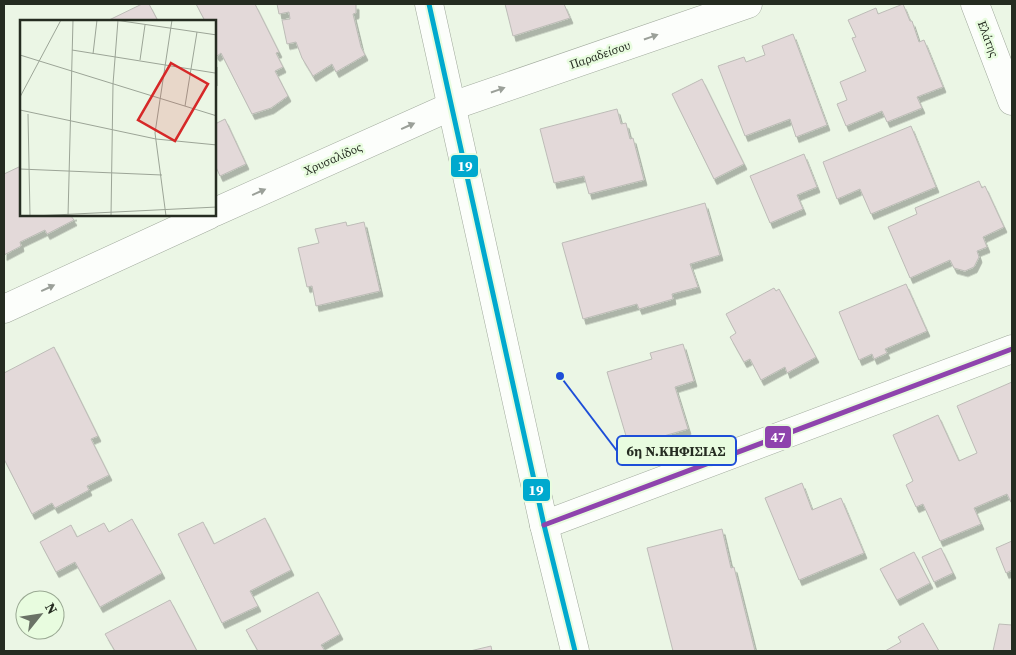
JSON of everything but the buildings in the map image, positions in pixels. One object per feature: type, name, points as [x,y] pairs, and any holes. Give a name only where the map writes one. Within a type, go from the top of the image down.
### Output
[{"type":"street","points":[[429,4],[544,525],[575,651]]},
{"type":"street","name":"Παραδείσου","points":[[452,106],[748,4]]},
{"type":"street","name":"Ελάτης","points":[[975,4],[1012,102]]},
{"type":"street","name":"Χρυσαλίδος","points":[[216,212],[452,106]]},
{"type":"street","points":[[4,308],[206,216]]},
{"type":"street","points":[[544,525],[1012,348]]},
{"type":"transit line","name":"19","points":[[429,4],[544,525],[575,651]]},
{"type":"transit line","name":"47","points":[[544,525],[1012,349]]},
{"type":"place","name":"6η Ν.ΚΗΦΙΣΙΑΣ","points":[[560,376]]}]
